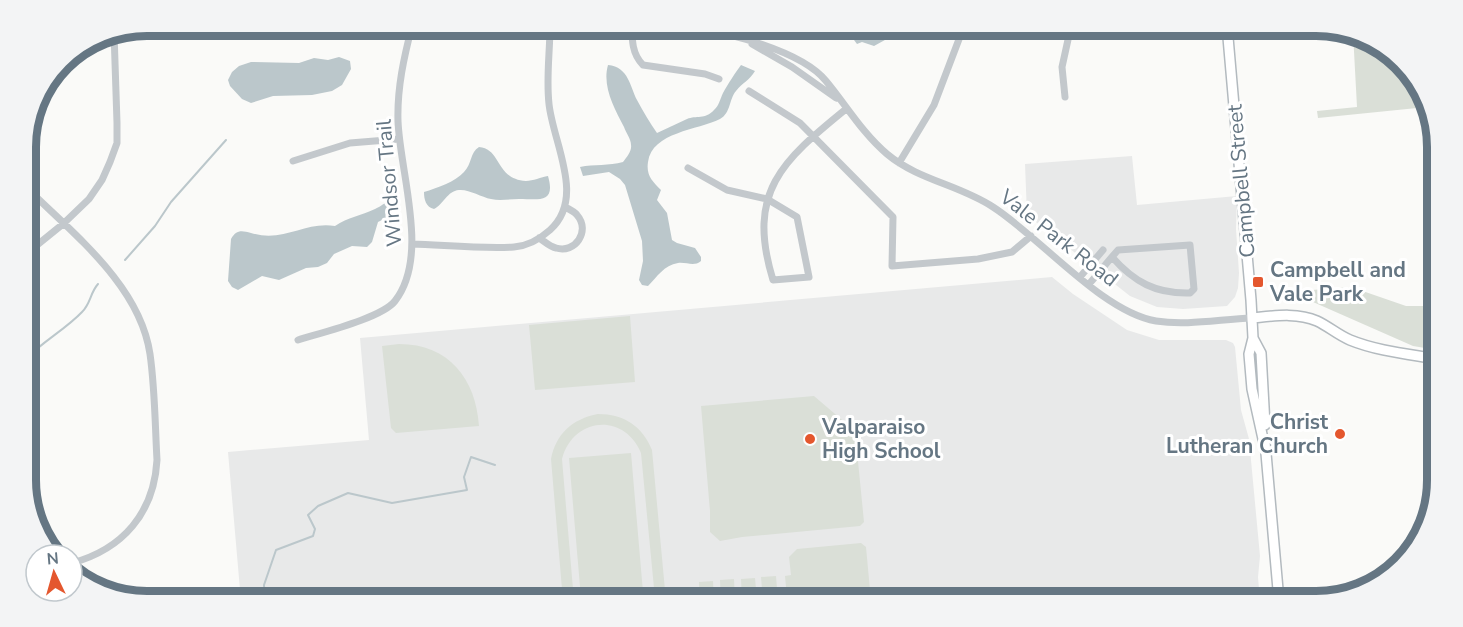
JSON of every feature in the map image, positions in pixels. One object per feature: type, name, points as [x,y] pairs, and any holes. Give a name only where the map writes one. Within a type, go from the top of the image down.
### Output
[{"type":"main road","name":"Campbell Street","points":[[1228,36],[1252,318],[1253,338],[1249,354],[1252,389],[1265,448],[1278,591]]},
{"type":"main road","points":[[1252,318],[1283,315],[1307,318],[1318,321],[1348,339],[1377,348],[1427,357]]},
{"type":"street","name":"Windsor Trail","points":[[298,340],[376,314],[394,303],[405,282],[412,244],[398,119],[401,72],[410,36]]},
{"type":"street","points":[[412,244],[515,247],[539,238],[556,225],[564,213],[568,183],[553,130],[549,105],[547,78],[549,36]]},
{"type":"street","points":[[632,36],[633,48],[643,65],[705,74],[719,79]]},
{"type":"street","name":"Vale Park Road","points":[[733,36],[747,41],[792,67],[840,101],[880,148],[899,163],[984,201],[1003,213],[1080,277],[1125,310],[1154,320],[1176,322],[1252,318]]},
{"type":"street","points":[[899,163],[934,105],[960,36]]},
{"type":"street","points":[[1065,97],[1062,67],[1069,36]]},
{"type":"street","points":[[36,246],[89,199],[102,180],[117,142],[115,41]]},
{"type":"street","points":[[749,91],[800,123],[892,217],[892,266],[978,259],[1012,252],[1031,236]]},
{"type":"street","points":[[688,168],[727,190],[767,199],[797,217],[809,277],[773,280],[763,222],[767,199],[776,176],[787,162],[846,109]]},
{"type":"street","points":[[293,161],[350,143],[399,140]]},
{"type":"street","points":[[36,197],[115,278],[137,312],[150,353],[158,460],[152,494],[147,507],[121,538],[99,553],[84,559]]},
{"type":"street","points":[[539,238],[554,248],[572,248],[578,243],[582,226],[578,216],[565,207]]},
{"type":"street","points":[[1089,284],[1112,257],[1118,250],[1190,245],[1194,289],[1190,293],[1175,294],[1147,287],[1127,273],[1112,257]]},
{"type":"street","points":[[1080,277],[1103,250]]},
{"type":"shaded area","points":[[851,36],[892,36],[874,46],[862,42],[857,44]]},
{"type":"shaded area","points":[[1354,43],[1384,59],[1404,79],[1420,108],[1318,118],[1317,111],[1357,107]]},
{"type":"shaded area","points":[[339,57],[350,61],[351,69],[342,85],[332,91],[312,95],[273,96],[251,103],[242,99],[230,86],[228,80],[239,66],[251,62],[299,63],[314,58],[328,60]]},
{"type":"shaded area","points":[[608,65],[620,69],[625,74],[637,100],[657,133],[687,119],[711,113],[741,65],[755,71],[736,91],[724,116],[711,123],[677,133],[658,144],[651,152],[648,171],[652,181],[661,190],[657,200],[667,213],[672,240],[695,248],[701,261],[696,264],[673,264],[661,272],[648,286],[642,285],[639,280],[643,261],[642,241],[625,185],[609,172],[583,176],[580,167],[623,162],[631,149],[630,140],[608,89]]},
{"type":"shaded area","points":[[479,147],[492,153],[504,170],[516,179],[529,181],[548,176],[550,191],[548,196],[539,199],[498,200],[459,190],[451,193],[434,209],[429,207],[424,192],[460,176],[467,169],[474,152]]},
{"type":"shaded area","points":[[1132,156],[1137,205],[1237,196],[1238,288],[1235,297],[1227,306],[1183,309],[1157,307],[1130,296],[1027,215],[1025,164]]},
{"type":"shaded area","points":[[392,201],[394,214],[378,222],[372,242],[367,247],[352,246],[334,254],[327,263],[318,267],[306,268],[279,280],[262,276],[238,290],[228,281],[231,239],[237,232],[274,235],[314,226],[335,226]]},
{"type":"shaded area","name":"Valparaiso High School","points":[[1052,277],[1127,330],[1159,340],[1226,340],[1233,343],[1241,410],[1249,439],[1260,556],[1259,591],[240,591],[228,452],[369,440],[360,338]]},
{"type":"shaded area","points":[[1351,287],[1406,306],[1427,306],[1427,348],[1413,346],[1313,302],[1312,290]]},
{"type":"shaded area","points":[[630,316],[635,382],[535,390],[529,325]]},
{"type":"shaded area","points":[[399,344],[432,350],[457,367],[472,393],[479,426],[396,433],[391,428],[382,346]]},
{"type":"shaded area","points":[[814,396],[855,431],[864,522],[860,526],[720,541],[710,532],[701,406]]},
{"type":"shaded area","points":[[598,414],[624,419],[643,434],[652,450],[665,591],[654,591],[641,453],[633,440],[623,431],[611,426],[599,425],[587,428],[577,435],[568,445],[562,459],[573,591],[562,591],[551,459],[561,435],[573,424]]},
{"type":"shaded area","points":[[631,453],[643,591],[580,591],[569,458]]},
{"type":"shaded area","points":[[861,543],[866,547],[870,591],[786,591],[785,576],[791,575],[789,557],[797,549]]},
{"type":"shaded area","points":[[776,576],[777,591],[762,591],[761,577]]},
{"type":"shaded area","points":[[755,578],[756,591],[742,591],[741,579]]},
{"type":"shaded area","points":[[734,579],[735,591],[721,591],[720,580]]},
{"type":"shaded area","points":[[713,581],[714,591],[699,591],[699,582]]},
{"type":"waterway","points":[[125,260],[155,226],[171,202],[226,140]]},
{"type":"waterway","points":[[36,350],[82,312],[98,284]]},
{"type":"waterway","points":[[264,591],[264,585],[276,550],[313,536],[315,529],[308,515],[318,506],[348,493],[392,503],[467,490],[464,477],[471,457],[495,465]]},
{"type":"place","name":"Campbell and Vale Park","points":[[1258,282]]},
{"type":"place","name":"Christ Lutheran Church","points":[[1340,434]]},
{"type":"place","name":"Valparaiso High School","points":[[810,439]]}]
